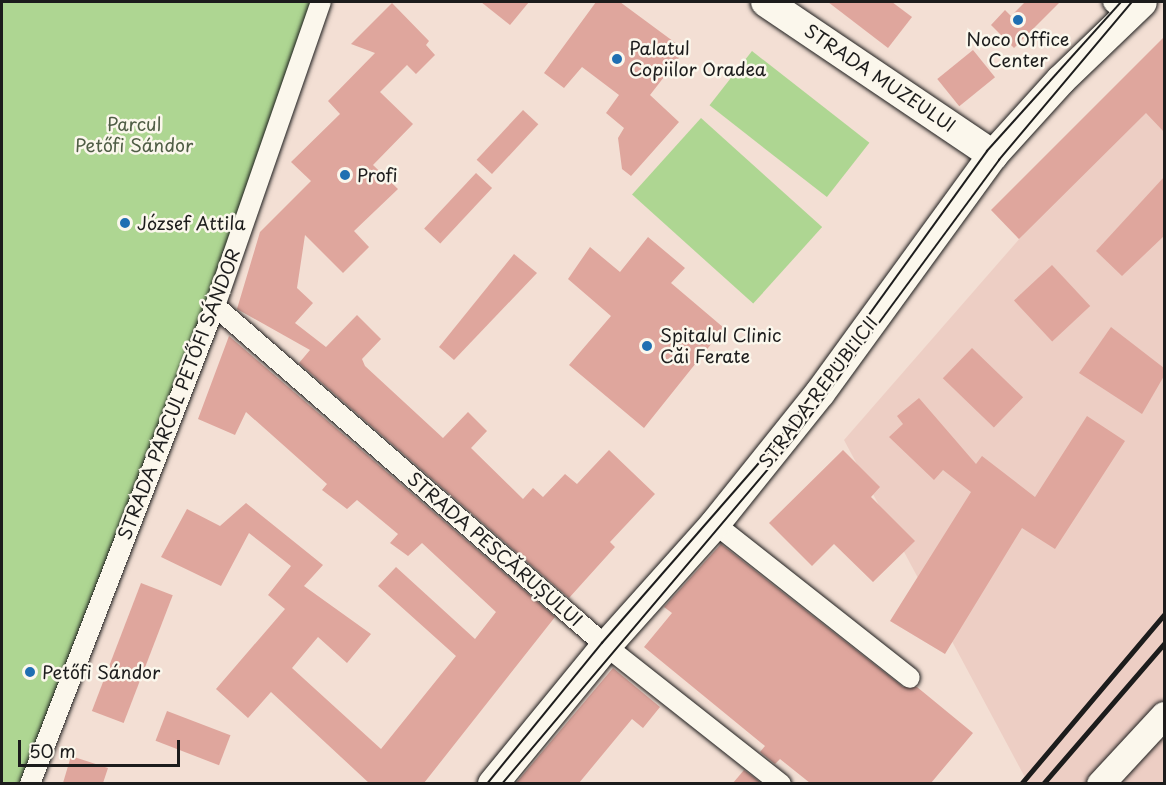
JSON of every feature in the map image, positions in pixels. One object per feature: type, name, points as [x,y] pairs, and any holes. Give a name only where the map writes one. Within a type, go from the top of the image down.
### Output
[{"type":"main road","name":"STRADA MUZEULUI","points":[[766,2],[993,155]]},
{"type":"main road","name":"STRADA REPUBLICII","points":[[494,783],[606,646],[715,524],[820,393],[993,155],[1127,6]]},
{"type":"main road","points":[[1100,783],[1164,715]]},
{"type":"street","name":"STRADA PARCUL PETŐFI SÁNDOR","points":[[30,783],[215,306],[321,2]]},
{"type":"street","name":"STRADA PESCĂRUȘULUI","points":[[215,306],[606,646],[781,783]]},
{"type":"street","points":[[715,524],[910,678]]},
{"type":"shaded area","points":[[1164,73],[1164,783],[1028,783],[844,440]]},
{"type":"green space","name":"Parcul Petőfi Sándor","points":[[2,2],[320,2],[30,783],[2,784]]},
{"type":"green space","points":[[752,51],[869,143],[827,197],[710,105]]},
{"type":"green space","points":[[701,118],[822,227],[753,304],[632,195]]},
{"type":"building","points":[[481,2],[529,2],[510,25]]},
{"type":"building","name":"Palatul Copiilor Oradea","points":[[596,2],[620,2],[685,50],[650,95],[679,122],[631,176],[622,169],[618,138],[624,128],[606,113],[619,95],[582,67],[564,88],[544,73]]},
{"type":"building","points":[[828,2],[892,2],[912,17],[888,48]]},
{"type":"building","name":"Noco Office Center","points":[[1025,2],[1060,2],[1014,48],[991,25],[1005,10],[1011,16]]},
{"type":"building","points":[[392,3],[429,41],[426,45],[435,55],[416,74],[407,65],[380,92],[413,124],[373,165],[398,189],[354,231],[369,247],[343,273],[305,235],[297,288],[313,303],[295,323],[326,347],[357,315],[381,339],[362,359],[365,366],[443,438],[468,412],[487,431],[471,448],[523,499],[533,488],[543,497],[565,474],[577,484],[609,450],[655,494],[610,542],[615,547],[569,598],[299,363],[310,350],[237,309],[260,232],[311,181],[291,162],[340,114],[328,101],[375,53],[351,44]]},
{"type":"building","points":[[1164,37],[1164,132],[1146,113],[1019,239],[991,210]]},
{"type":"building","points":[[973,50],[995,77],[959,106],[937,79]]},
{"type":"building","points":[[523,110],[538,124],[492,174],[477,160]]},
{"type":"building","points":[[476,173],[492,188],[440,244],[424,229]]},
{"type":"building","points":[[1164,177],[1164,236],[1122,276],[1096,251]]},
{"type":"building","name":"Spitalul Clinic Căi Ferate","points":[[648,237],[685,268],[671,283],[724,328],[644,428],[569,365],[611,316],[568,279],[590,247],[620,272]]},
{"type":"building","points":[[514,254],[537,273],[454,360],[439,347]]},
{"type":"building","points":[[1052,265],[1090,306],[1052,341],[1014,300]]},
{"type":"building","points":[[1111,327],[1164,368],[1164,376],[1142,414],[1079,373]]},
{"type":"building","points":[[229,336],[555,617],[424,783],[369,783],[271,692],[248,718],[216,689],[285,609],[268,595],[291,566],[249,533],[221,586],[161,557],[187,509],[220,526],[246,503],[323,565],[304,586],[371,634],[347,663],[318,637],[292,668],[381,749],[456,656],[378,586],[396,567],[475,639],[496,612],[422,543],[408,556],[390,543],[398,534],[357,500],[347,509],[322,490],[327,484],[246,412],[235,435],[198,419]]},
{"type":"building","points":[[972,348],[1023,397],[994,428],[943,378]]},
{"type":"building","points":[[919,398],[976,464],[982,456],[1035,497],[1087,416],[1125,441],[1055,549],[1022,528],[945,654],[890,621],[971,492],[943,470],[934,480],[889,437],[903,424],[897,416]]},
{"type":"building","points":[[843,450],[880,487],[871,497],[915,541],[873,582],[834,544],[812,566],[769,523]]},
{"type":"building","points":[[721,544],[903,687],[917,687],[973,733],[931,783],[810,783],[780,759],[775,764],[760,752],[765,746],[644,647],[672,613],[664,607]]},
{"type":"building","points":[[141,583],[173,595],[124,723],[92,711]]},
{"type":"building","points":[[613,668],[660,707],[643,728],[632,719],[579,783],[516,783]]},
{"type":"building","points":[[167,711],[230,735],[219,765],[156,741]]},
{"type":"building","points":[[71,756],[108,768],[103,783],[63,783]]},
{"type":"building","points":[[744,770],[760,782],[733,783]]},
{"type":"tram line","points":[[487,784],[602,643],[778,441],[987,151],[1121,2]]},
{"type":"tram line","points":[[502,784],[792,441],[999,160],[1132,2]]},
{"type":"railway","points":[[1021,784],[1164,615]]},
{"type":"railway","points":[[1043,784],[1164,644]]},
{"type":"place","name":"Noco Office Center","points":[[1018,20]]},
{"type":"place","name":"Palatul Copiilor Oradea","points":[[617,59]]},
{"type":"place","name":"Profi","points":[[345,175]]},
{"type":"place","name":"József Attila","points":[[125,223]]},
{"type":"place","name":"Spitalul Clinic Căi Ferate","points":[[647,346]]},
{"type":"place","name":"Petőfi Sándor","points":[[30,672]]}]
